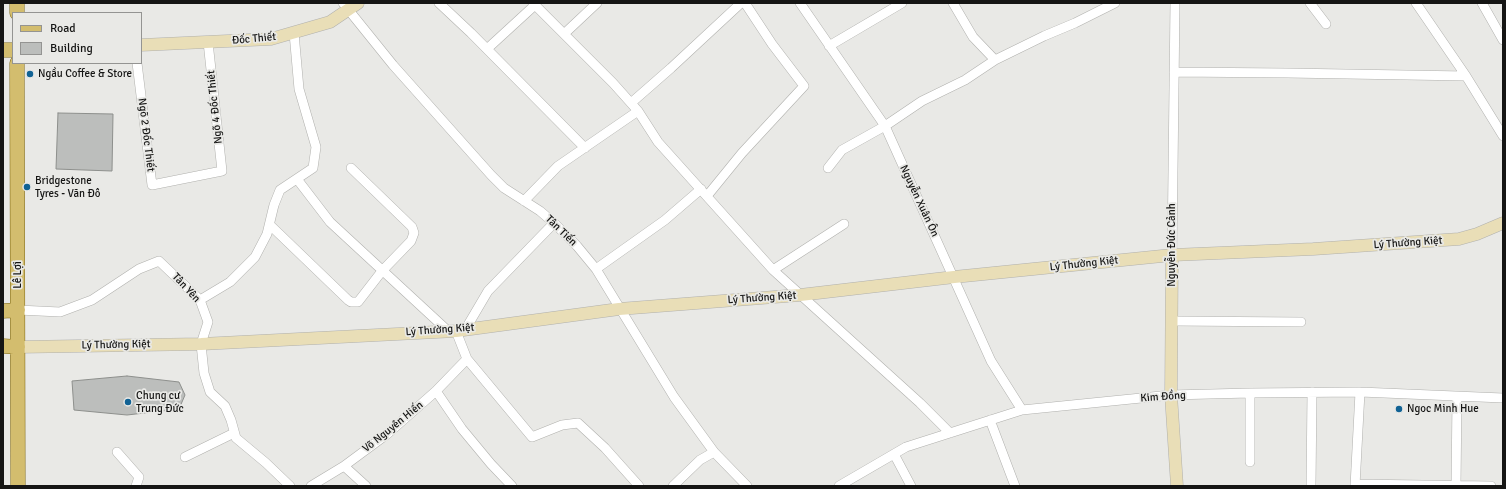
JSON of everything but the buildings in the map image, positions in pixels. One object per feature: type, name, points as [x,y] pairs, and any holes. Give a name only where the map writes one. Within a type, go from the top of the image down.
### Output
[{"type":"main road","name":"Lê Lợi","points":[[17,64],[18,486]]},
{"type":"main road","points":[[3,311],[18,310]]},
{"type":"main road","points":[[3,346],[18,347]]},
{"type":"street","points":[[438,3],[584,148]]},
{"type":"street","points":[[564,34],[597,3]]},
{"type":"street","points":[[631,103],[741,3]]},
{"type":"street","points":[[596,269],[704,193],[804,86],[772,44],[745,3]]},
{"type":"street","name":"Nguyễn Xuân Ôn","points":[[800,3],[885,126],[991,360],[1022,410]]},
{"type":"street","points":[[829,46],[902,3]]},
{"type":"street","points":[[953,3],[973,36],[995,60]]},
{"type":"street","points":[[828,168],[842,150],[885,126],[922,101],[965,80],[995,60],[1115,3]]},
{"type":"street","name":"Nguyễn Đức Cảnh","points":[[1175,3],[1171,395],[1178,486]]},
{"type":"street","points":[[1310,3],[1326,24]]},
{"type":"street","points":[[1416,3],[1466,76],[1503,136]]},
{"type":"street","points":[[1482,3],[1503,40]]},
{"type":"street","points":[[486,49],[534,4],[631,103],[638,111],[658,142],[773,270],[920,403],[950,433]]},
{"type":"street","name":"Đốc Thiết","points":[[142,45],[271,39],[330,22],[350,5]]},
{"type":"street","name":"Tân Tiến","points":[[350,5],[393,65],[477,160],[504,188],[540,211],[554,223],[577,246],[596,269],[674,397],[714,452],[747,486]]},
{"type":"street","points":[[200,300],[230,282],[255,257],[267,234],[274,205],[280,190],[313,168],[316,147],[299,89],[294,33]]},
{"type":"street","name":"Ngõ 4 Đốc Thiết","points":[[208,42],[222,171]]},
{"type":"street","name":"Ngõ 2 Đốc Thiết","points":[[137,64],[152,184],[222,171]]},
{"type":"street","points":[[1174,72],[1466,76]]},
{"type":"street","points":[[524,201],[558,166],[638,111]]},
{"type":"street","points":[[270,225],[351,302],[360,300],[382,271],[411,241],[413,230],[351,168]]},
{"type":"street","points":[[297,179],[330,222],[382,271],[456,330],[467,359],[532,437],[562,425],[578,423],[605,448],[639,486]]},
{"type":"street","name":"Lý Thường Kiệt","points":[[18,347],[200,344],[456,330],[619,309],[800,295],[954,277],[1172,255],[1313,249],[1459,239],[1477,234],[1503,222]]},
{"type":"street","points":[[456,330],[488,291],[554,223]]},
{"type":"street","points":[[773,270],[844,224]]},
{"type":"street","name":"Tân Yên","points":[[18,310],[60,312],[92,300],[139,269],[159,261],[200,300],[208,322],[200,344],[204,373],[210,392],[225,406],[232,420],[236,438],[266,463],[290,486]]},
{"type":"street","points":[[1172,321],[1301,322]]},
{"type":"street","name":"Võ Nguyên Hiến","points":[[311,486],[344,466],[386,435],[436,391],[467,359]]},
{"type":"street","points":[[436,391],[462,428],[491,464],[512,486]]},
{"type":"street","points":[[1250,392],[1250,462]]},
{"type":"street","name":"Kim Đồng","points":[[839,486],[906,447],[1022,410],[1171,395],[1250,392],[1360,392],[1503,398]]},
{"type":"street","points":[[1311,486],[1312,392]]},
{"type":"street","points":[[1360,392],[1355,485],[1491,486]]},
{"type":"street","points":[[1456,486],[1457,396]]},
{"type":"street","points":[[990,420],[1015,486]]},
{"type":"street","points":[[185,457],[234,432]]},
{"type":"street","points":[[118,452],[139,477],[136,486]]},
{"type":"street","points":[[673,486],[700,460],[714,452]]},
{"type":"street","points":[[894,454],[911,486]]},
{"type":"street","points":[[344,466],[366,486]]},
{"type":"place","name":"Ngầu Coffee & Store","points":[[30,74]]},
{"type":"place","name":"Bridgestone Tyres - Văn Đô","points":[[27,187]]},
{"type":"place","name":"Chung cư Trung Đức","points":[[128,402]]},
{"type":"place","name":"Ngoc Minh Hue","points":[[1399,409]]}]
